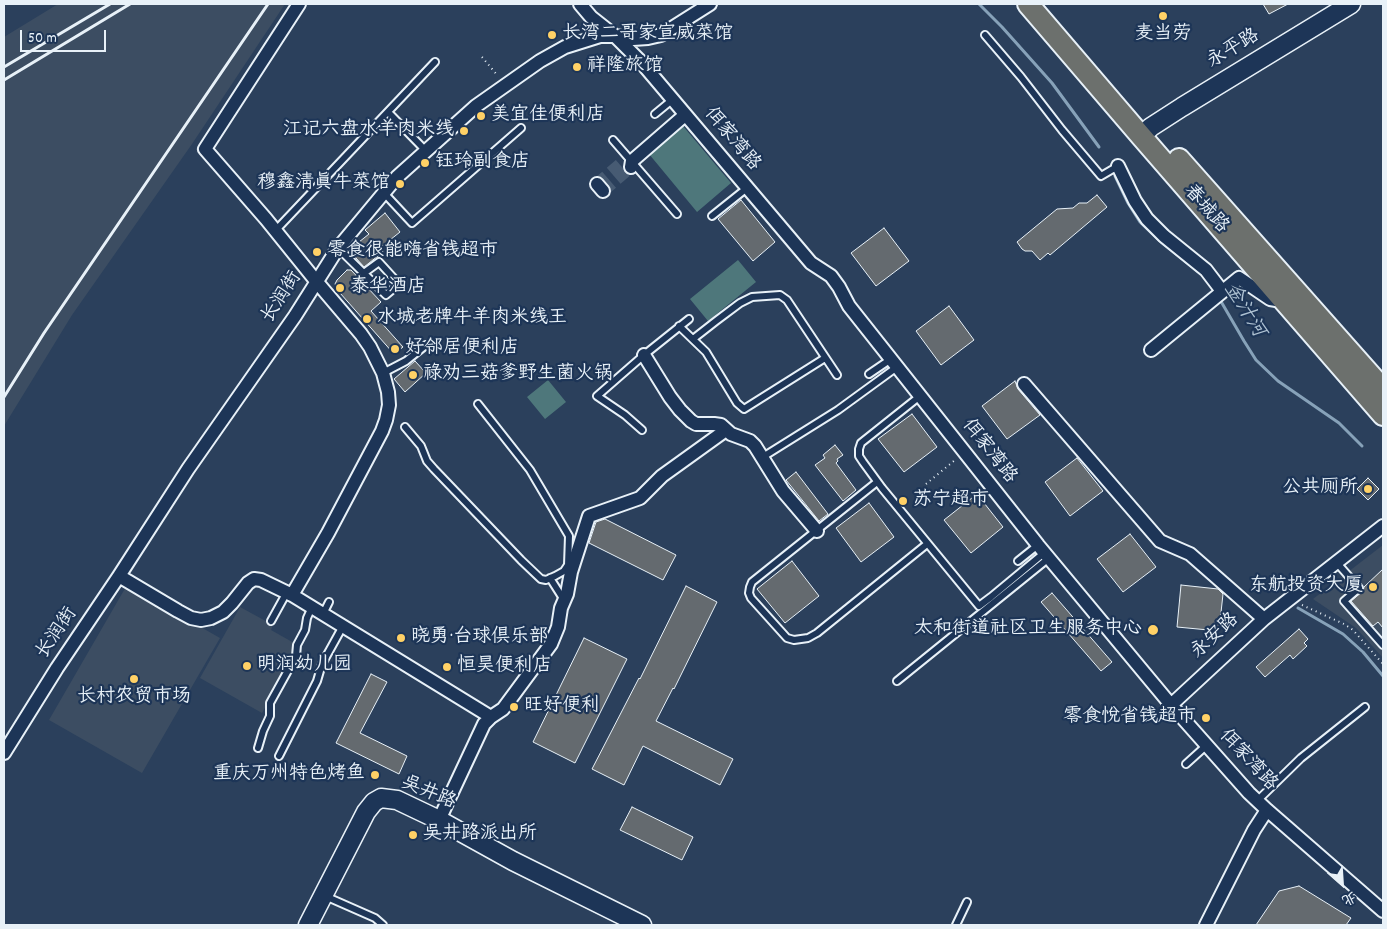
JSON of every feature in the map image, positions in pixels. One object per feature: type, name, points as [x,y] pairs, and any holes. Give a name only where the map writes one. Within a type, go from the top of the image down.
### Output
[{"type":"main road","name":"春城路","points":[[1028,4],[1383,390]]},
{"type":"main road","name":"春城路","points":[[1045,4],[1285,302],[1383,415]]},
{"type":"street","points":[[289,594],[382,431],[388,405],[388,392],[383,373],[361,334],[276,230],[205,149],[299,4]]},
{"type":"street","name":"佴家湾路","points":[[580,4],[590,18],[615,36],[641,62],[812,262],[831,276],[849,306],[1043,552],[1171,705],[1257,801],[1383,910]]},
{"type":"street","name":"长润街","points":[[4,753],[57,668],[188,468],[296,316],[338,248],[397,177],[476,106],[540,61],[565,47],[600,36],[633,39],[660,35],[710,4]]},
{"type":"street","name":"永平路","points":[[1146,131],[1351,4]]},
{"type":"street","points":[[629,163],[685,114]]},
{"type":"street","points":[[1115,168],[1147,219],[1164,236],[1206,270],[1218,295]]},
{"type":"street","points":[[1151,350],[1239,278],[1270,299],[1285,302]]},
{"type":"street","points":[[644,355],[670,397],[691,421],[696,424],[721,425],[731,434],[750,441],[755,446],[783,491],[817,531]]},
{"type":"street","points":[[1024,384],[1160,541],[1190,554],[1264,618]]},
{"type":"street","points":[[439,820],[484,724],[491,716],[503,709],[551,644],[558,627],[571,572],[589,516],[640,498],[669,471],[726,430]]},
{"type":"street","name":"永安路","points":[[1171,705],[1264,618],[1383,526]]},
{"type":"street","points":[[119,576],[191,618],[201,620],[211,618],[223,612],[248,583],[254,579],[260,580],[317,610],[491,716]]},
{"type":"street","name":"吴井路","points":[[307,922],[324,895],[366,812],[374,802],[381,798],[397,800],[439,820],[513,861],[642,925]]},
{"type":"street","points":[[1206,925],[1254,830],[1267,810]]},
{"type":"lane","points":[[985,34],[1101,176],[1115,168]]},
{"type":"lane","points":[[276,230],[435,62]]},
{"type":"lane","points":[[656,114],[672,100]]},
{"type":"lane","points":[[388,112],[426,152]]},
{"type":"lane","points":[[384,193],[412,223],[521,128]]},
{"type":"lane","points":[[614,140],[629,163],[677,214]]},
{"type":"lane","points":[[712,216],[747,188]]},
{"type":"lane","points":[[338,248],[386,295],[399,284],[379,262],[364,273]]},
{"type":"lane","points":[[693,339],[740,303],[752,297],[780,295],[787,300],[837,375]]},
{"type":"lane","points":[[642,430],[597,396],[689,318]]},
{"type":"lane","points":[[680,326],[706,352],[737,403],[744,409],[826,358]]},
{"type":"lane","points":[[383,373],[406,361],[426,345]]},
{"type":"lane","points":[[869,374],[894,363]]},
{"type":"lane","points":[[766,455],[838,410],[894,363]]},
{"type":"lane","points":[[920,396],[861,443],[859,449],[860,456],[877,482],[979,606],[1043,552]]},
{"type":"lane","points":[[406,427],[421,446],[427,461],[521,560],[541,579],[546,580],[564,571],[568,565],[569,536],[530,470],[478,404]]},
{"type":"lane","points":[[877,482],[752,582],[750,587],[751,598],[788,638],[794,640],[808,638],[817,633],[927,544]]},
{"type":"lane","points":[[901,525],[908,519]]},
{"type":"lane","points":[[1018,561],[1043,552]]},
{"type":"lane","points":[[897,681],[1043,552]]},
{"type":"lane","points":[[1337,563],[1359,588],[1344,601],[1383,645]]},
{"type":"lane","points":[[550,578],[564,600]]},
{"type":"lane","points":[[271,620],[289,594]]},
{"type":"lane","points":[[258,748],[270,716],[270,703],[296,656],[297,645],[305,630],[307,618],[330,602]]},
{"type":"lane","points":[[279,756],[318,681],[322,664],[343,626]]},
{"type":"lane","points":[[1257,801],[1301,758],[1365,707]]},
{"type":"lane","points":[[1186,764],[1207,745]]},
{"type":"lane","points":[[324,895],[374,918],[383,925]]},
{"type":"lane","points":[[956,925],[967,902]]},
{"type":"path","points":[[482,57],[497,75]]},
{"type":"path","points":[[926,484],[948,466]]},
{"type":"path","points":[[1293,597],[1300,604],[1353,630],[1383,664]]},
{"type":"shaded area","points":[[58,4],[285,4],[192,144],[72,315],[4,426],[4,37]]},
{"type":"shaded area","points":[[1383,545],[1383,658],[1356,628],[1313,599]]},
{"type":"shaded area","name":"长村农贸市场","points":[[127,585],[220,638],[142,773],[49,720]]},
{"type":"shaded area","name":"明润幼儿园","points":[[240,607],[273,625],[271,630],[294,643],[295,655],[262,713],[200,678]]},
{"type":"green space","points":[[683,126],[731,183],[697,212],[649,154]]},
{"type":"green space","points":[[738,260],[756,282],[708,321],[690,299]]},
{"type":"green space","points":[[548,380],[566,402],[545,419],[527,397]]},
{"type":"building","points":[[1263,4],[1288,4],[1269,14]]},
{"type":"building","points":[[1097,195],[1107,207],[1050,255],[1048,253],[1040,260],[1032,251],[1022,249],[1017,242],[1057,209],[1073,208],[1079,203],[1087,203]]},
{"type":"building","points":[[741,200],[775,242],[753,261],[718,219]]},
{"type":"building","points":[[385,213],[400,232],[380,248],[383,252],[364,267],[349,250],[369,234],[365,230]]},
{"type":"building","points":[[884,228],[909,261],[876,286],[851,253]]},
{"type":"building","points":[[347,270],[351,270],[381,302],[371,311],[403,347],[394,354],[340,293],[335,284]]},
{"type":"building","points":[[949,306],[974,340],[941,365],[916,331]]},
{"type":"building","points":[[415,361],[426,373],[405,392],[394,379]]},
{"type":"building","points":[[1015,381],[1018,389],[1040,415],[1007,439],[982,406]]},
{"type":"building","points":[[912,414],[937,447],[904,472],[878,439]]},
{"type":"building","points":[[835,445],[843,455],[837,459],[836,463],[856,490],[843,501],[815,465],[825,458],[823,455]]},
{"type":"building","points":[[1077,458],[1103,491],[1070,516],[1045,482]]},
{"type":"building","points":[[796,472],[828,514],[819,521],[786,480]]},
{"type":"building","name":"公共厕所","points":[[1368,478],[1379,489],[1368,500],[1357,489]]},
{"type":"building","points":[[977,494],[1003,527],[971,553],[944,520]]},
{"type":"building","points":[[869,503],[894,537],[861,562],[836,528]]},
{"type":"building","points":[[605,519],[676,555],[663,580],[589,543],[596,522]]},
{"type":"building","points":[[1130,534],[1156,567],[1123,592],[1097,559]]},
{"type":"building","points":[[792,561],[819,596],[785,623],[757,589]]},
{"type":"building","name":"东航投资大厦","points":[[1383,569],[1383,628],[1378,622],[1373,626],[1351,601]]},
{"type":"building","points":[[1181,585],[1218,589],[1223,594],[1219,631],[1177,627]]},
{"type":"building","points":[[686,586],[717,602],[656,721],[733,759],[720,785],[643,746],[624,785],[592,769],[640,679]]},
{"type":"building","points":[[1052,593],[1112,662],[1101,671],[1041,602]]},
{"type":"building","points":[[1299,629],[1308,639],[1304,643],[1307,646],[1293,659],[1290,655],[1265,677],[1256,667]]},
{"type":"building","points":[[584,638],[627,659],[575,763],[533,742]]},
{"type":"building","points":[[371,674],[387,682],[360,733],[407,756],[399,774],[336,743]]},
{"type":"building","points":[[632,807],[693,837],[682,860],[620,830]]},
{"type":"building","points":[[1299,886],[1351,918],[1346,925],[1256,925],[1279,891]]},
{"type":"waterway","name":"金汁河","points":[[979,4],[1052,83],[1099,147]]},
{"type":"waterway","name":"金汁河","points":[[1115,176],[1140,222],[1161,242],[1200,273]]},
{"type":"waterway","name":"金汁河","points":[[1219,298],[1256,360],[1278,381],[1339,423],[1362,446]]},
{"type":"waterway","name":"金汁河","points":[[1298,608],[1343,634],[1363,652],[1383,676]]},
{"type":"tunnel","points":[[597,184],[625,160]]},
{"type":"tunnel","points":[[603,191],[631,167]]},
{"type":"railway","points":[[4,67],[110,4]]},
{"type":"railway","points":[[4,80],[130,4]]},
{"type":"railway","points":[[4,397],[44,333],[268,4]]},
{"type":"place","name":"麦当劳","points":[[1163,16]]},
{"type":"place","name":"长湾二哥家宣威菜馆","points":[[552,35]]},
{"type":"place","name":"祥隆旅馆","points":[[577,67]]},
{"type":"place","name":"美宜佳便利店","points":[[481,116]]},
{"type":"place","name":"江记六盘水羊肉米线","points":[[464,131]]},
{"type":"place","name":"钰玲副食店","points":[[425,163]]},
{"type":"place","name":"穆鑫清真牛菜馆","points":[[400,184]]},
{"type":"place","name":"零食很能嗨省钱超市","points":[[317,252]]},
{"type":"place","name":"泰华酒店","points":[[340,288]]},
{"type":"place","name":"水城老牌牛羊肉米线王","points":[[367,319]]},
{"type":"place","name":"好邻居便利店","points":[[395,349]]},
{"type":"place","name":"禄劝三菇爹野生菌火锅","points":[[413,375]]},
{"type":"place","name":"公共厕所","points":[[1368,489]]},
{"type":"place","name":"苏宁超市","points":[[903,501]]},
{"type":"place","name":"东航投资大厦","points":[[1373,587]]},
{"type":"place","name":"太和街道社区卫生服务中心","points":[[1153,630]]},
{"type":"place","name":"晓勇·台球俱乐部","points":[[401,638]]},
{"type":"place","name":"明润幼儿园","points":[[247,666]]},
{"type":"place","name":"恒昊便利店","points":[[447,667]]},
{"type":"place","name":"长村农贸市场","points":[[134,679]]},
{"type":"place","name":"旺好便利","points":[[514,707]]},
{"type":"place","name":"零食悦省钱超市","points":[[1206,718]]},
{"type":"place","name":"重庆万州特色烤鱼","points":[[375,775]]},
{"type":"place","name":"吴井路派出所","points":[[413,835]]}]
